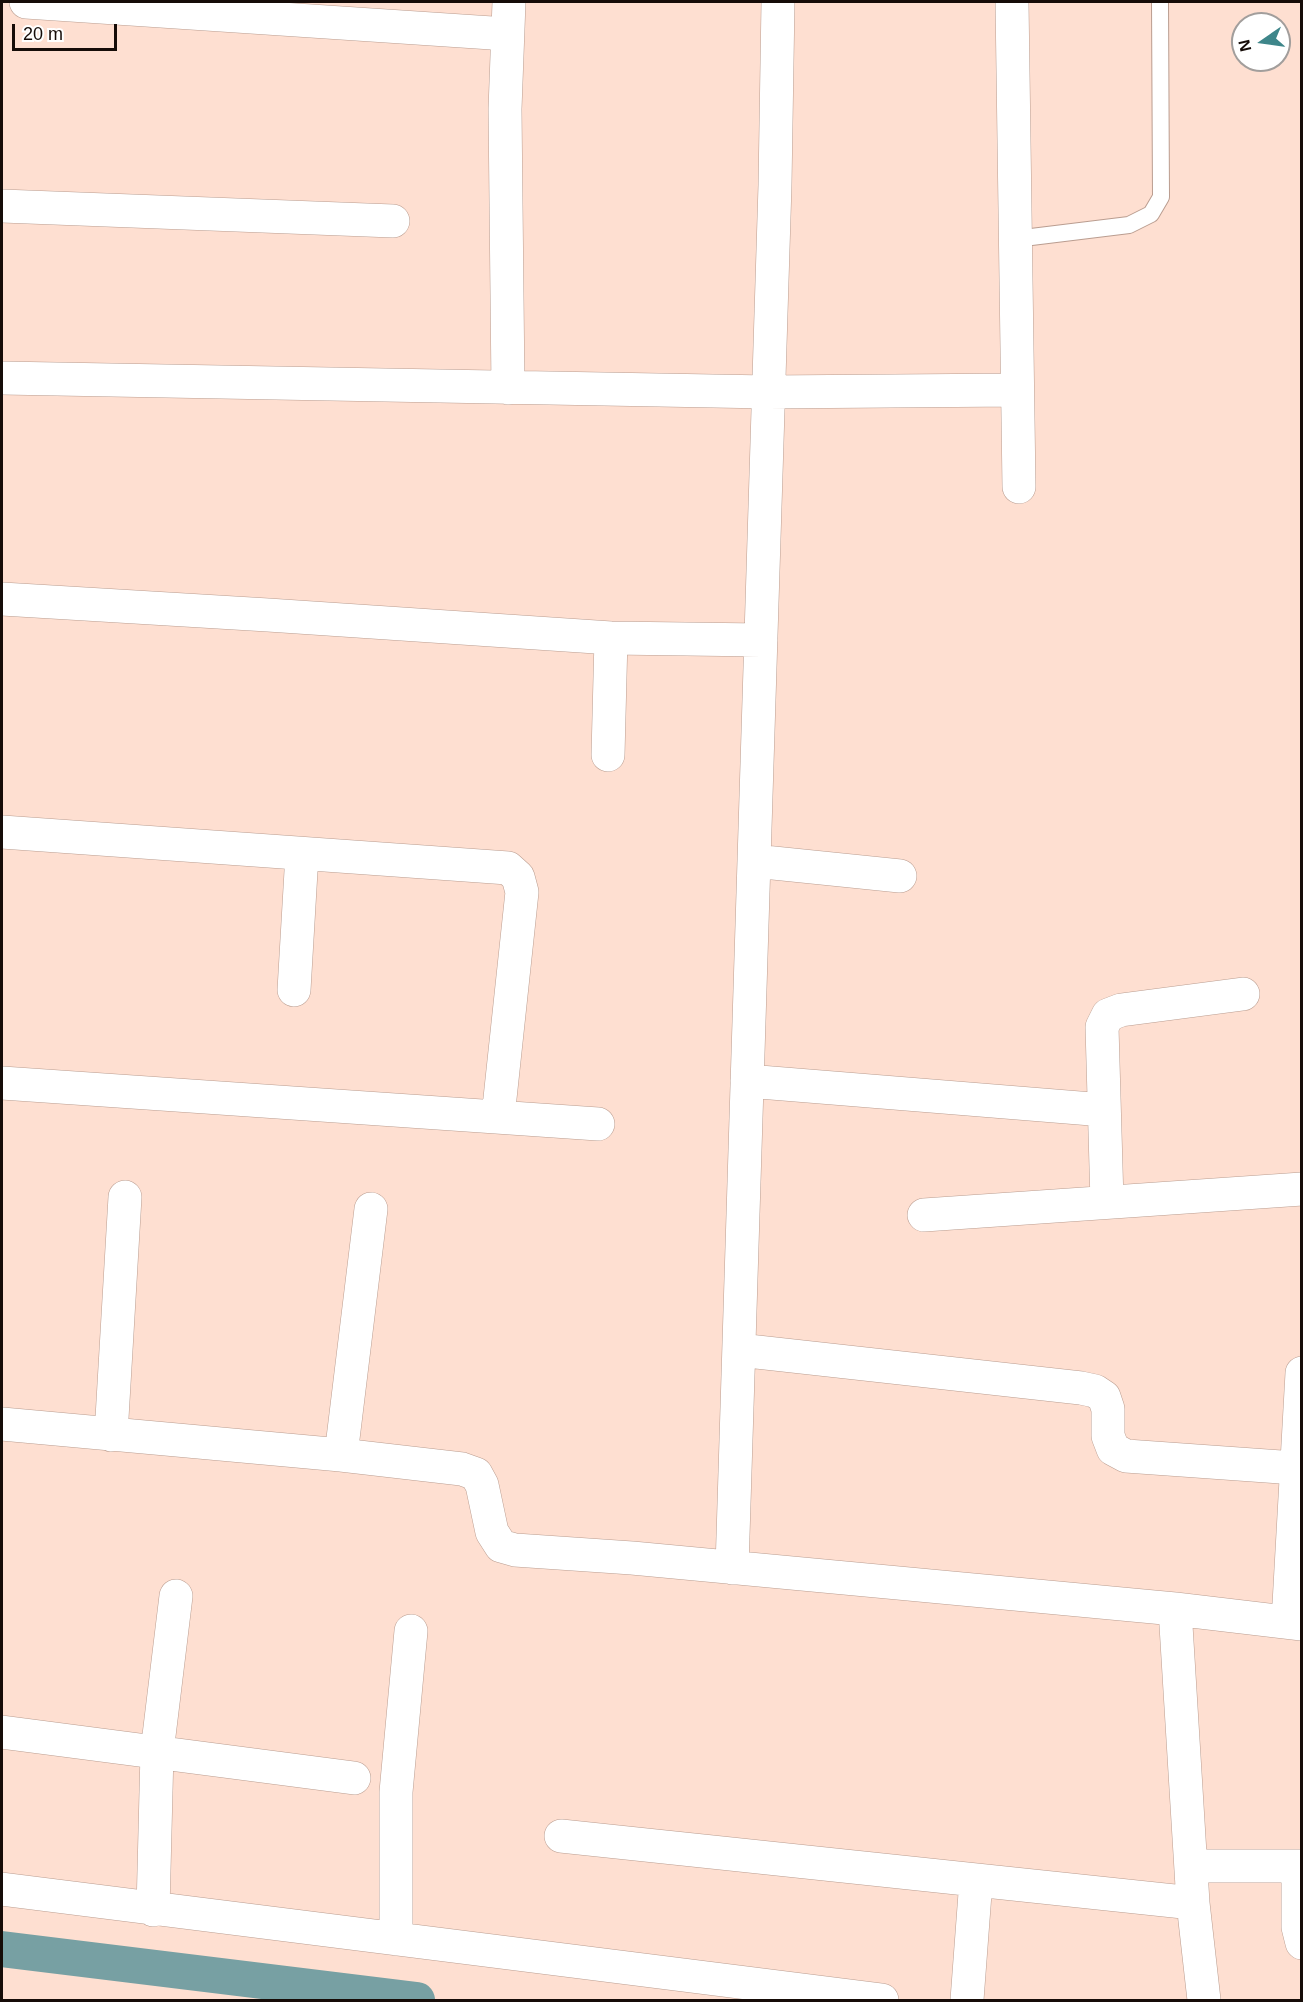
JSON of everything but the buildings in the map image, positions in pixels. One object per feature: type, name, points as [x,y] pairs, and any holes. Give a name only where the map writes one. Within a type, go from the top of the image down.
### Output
[{"type":"street","points":[[26,2],[507,34]]},
{"type":"street","points":[[508,388],[505,109],[509,2]]},
{"type":"street","points":[[732,1568],[775,185],[778,2]]},
{"type":"street","points":[[1012,2],[1019,487]]},
{"type":"street","points":[[2,206],[393,221]]},
{"type":"street","points":[[2,378],[768,393],[1017,390]]},
{"type":"street","points":[[2,599],[611,638],[761,640]]},
{"type":"street","points":[[608,755],[611,638]]},
{"type":"street","points":[[2,832],[507,868],[518,877],[522,892],[498,1118]]},
{"type":"street","points":[[294,990],[303,854]]},
{"type":"street","points":[[754,861],[900,876]]},
{"type":"street","points":[[1107,1202],[1102,1027],[1108,1015],[1121,1010],[1243,994]]},
{"type":"street","points":[[747,1081],[1104,1110]]},
{"type":"street","points":[[2,1083],[598,1124]]},
{"type":"street","points":[[924,1215],[1302,1189]]},
{"type":"street","points":[[111,1435],[125,1197]]},
{"type":"street","points":[[341,1455],[371,1209]]},
{"type":"street","points":[[739,1350],[1081,1388],[1095,1391],[1104,1397],[1107,1408],[1108,1436],[1113,1449],[1126,1456],[1295,1468]]},
{"type":"street","points":[[2,1424],[341,1455],[462,1469],[476,1474],[482,1485],[492,1532],[501,1546],[515,1550],[1175,1609],[1295,1623],[1295,1468],[1302,1373]]},
{"type":"street","points":[[153,1910],[157,1752],[176,1596]]},
{"type":"street","points":[[1175,1609],[1193,1903],[1204,2001]]},
{"type":"street","points":[[396,1939],[396,1792],[411,1631]]},
{"type":"street","points":[[2,1732],[354,1778]]},
{"type":"street","points":[[561,1836],[1193,1903]]},
{"type":"street","points":[[1191,1866],[1300,1866],[1298,1927],[1302,1943]]},
{"type":"street","points":[[968,2001],[976,1880]]},
{"type":"street","points":[[2,1889],[882,2001]]},
{"type":"lane","points":[[1015,239],[1128,225],[1151,214],[1161,197],[1160,2]]},
{"type":"waterway","points":[[2,1949],[417,2000]]}]
